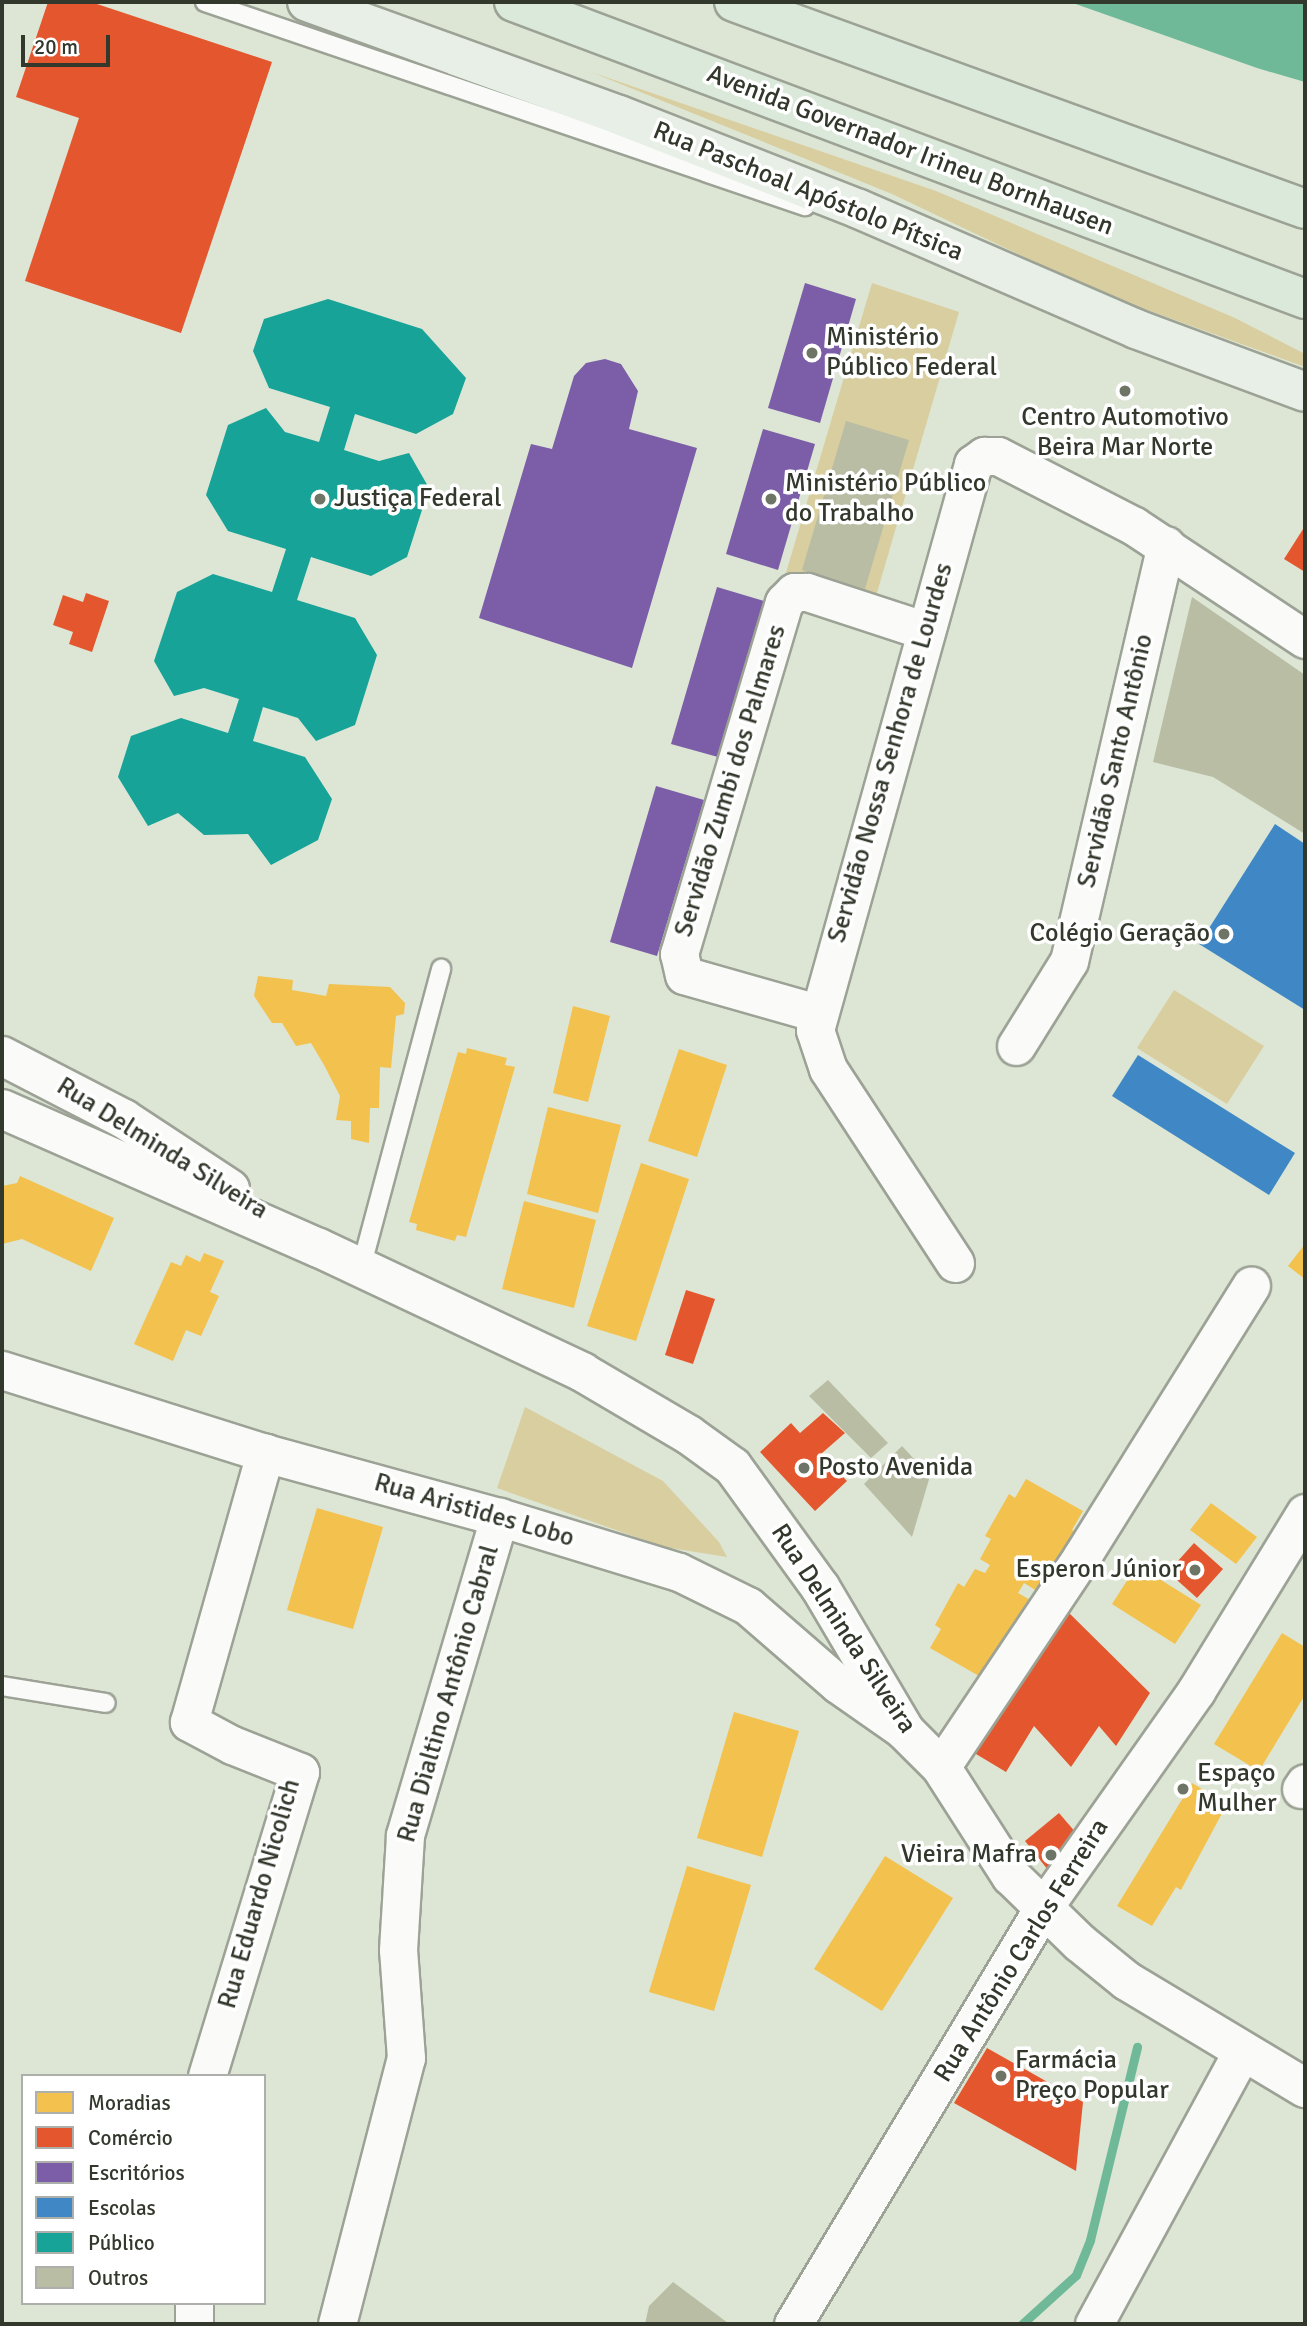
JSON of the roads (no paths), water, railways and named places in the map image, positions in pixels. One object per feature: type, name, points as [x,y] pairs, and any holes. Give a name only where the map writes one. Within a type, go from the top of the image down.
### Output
[{"type":"highway","name":"Avenida Governador Irineu Bornhausen","points":[[514,2],[1305,299]]},
{"type":"highway","points":[[734,2],[1305,209]]},
{"type":"highway","points":[[1194,258],[1305,322]]},
{"type":"main road","name":"Rua Paschoal Apóstolo Pítsica","points":[[307,2],[859,209],[1136,329],[1305,392]]},
{"type":"main road","name":"Rua Delminda Silveira","points":[[2,1056],[124,1119],[319,1248]]},
{"type":"main road","name":"Rua Delminda Silveira","points":[[2,1109],[319,1248],[582,1372],[689,1434],[733,1467],[820,1587],[905,1731],[941,1767],[1011,1876],[1126,1981],[1241,2053],[1305,2088]]},
{"type":"street","name":"Servidão Nossa Senhora de Lourdes","points":[[955,1263],[828,1069],[819,1048],[817,1013],[973,464],[984,456],[998,456],[1166,545],[1305,639]]},
{"type":"street","name":"Servidão Santo Antônio","points":[[1016,1046],[1069,961],[1166,545]]},
{"type":"street","name":"Servidão Zumbi dos Palmares","points":[[817,1013],[684,975],[679,954],[784,602],[794,592],[807,592],[926,631]]},
{"type":"street","points":[[941,1767],[1067,1579],[1251,1286]]},
{"type":"street","name":"Rua Aristides Lobo","points":[[2,1370],[265,1453],[499,1517],[679,1572],[748,1605],[838,1684],[905,1731]]},
{"type":"street","name":"Rua Eduardo Nicolich","points":[[207,2074],[300,1772],[232,1745],[189,1722],[265,1453]]},
{"type":"street","name":"Rua Antônio Carlos Ferreira","points":[[793,2324],[1043,1908],[1196,1691],[1305,1513]]},
{"type":"street","name":"Rua Dialtino Antônio Cabral","points":[[337,2324],[406,2058],[398,1950],[405,1835],[499,1517]]},
{"type":"street","points":[[1094,2324],[1241,2053]]},
{"type":"street","points":[[194,2305],[194,2324]]},
{"type":"lane","points":[[205,2],[495,97],[769,196],[813,208],[859,209]]},
{"type":"lane","points":[[361,1268],[441,969]]},
{"type":"lane","points":[[2,1686],[106,1703]]},
{"type":"waterway","points":[[1022,2324],[1076,2275],[1090,2240],[1137,2047]]},
{"type":"place","name":"Ministério Público Federal","points":[[812,353]]},
{"type":"place","name":"Centro Automotivo Beira Mar Norte","points":[[1125,391]]},
{"type":"place","name":"Justiça Federal","points":[[320,499]]},
{"type":"place","name":"Ministério Público do Trabalho","points":[[771,499]]},
{"type":"place","name":"Colégio Geração","points":[[1224,934]]},
{"type":"place","name":"Posto Avenida","points":[[804,1468]]},
{"type":"place","name":"Esperon Júnior","points":[[1195,1570]]},
{"type":"place","name":"Espaço Mulher","points":[[1183,1789]]},
{"type":"place","name":"Vieira Mafra","points":[[1051,1855]]},
{"type":"place","name":"Farmácia Preço Popular","points":[[1001,2076]]}]
